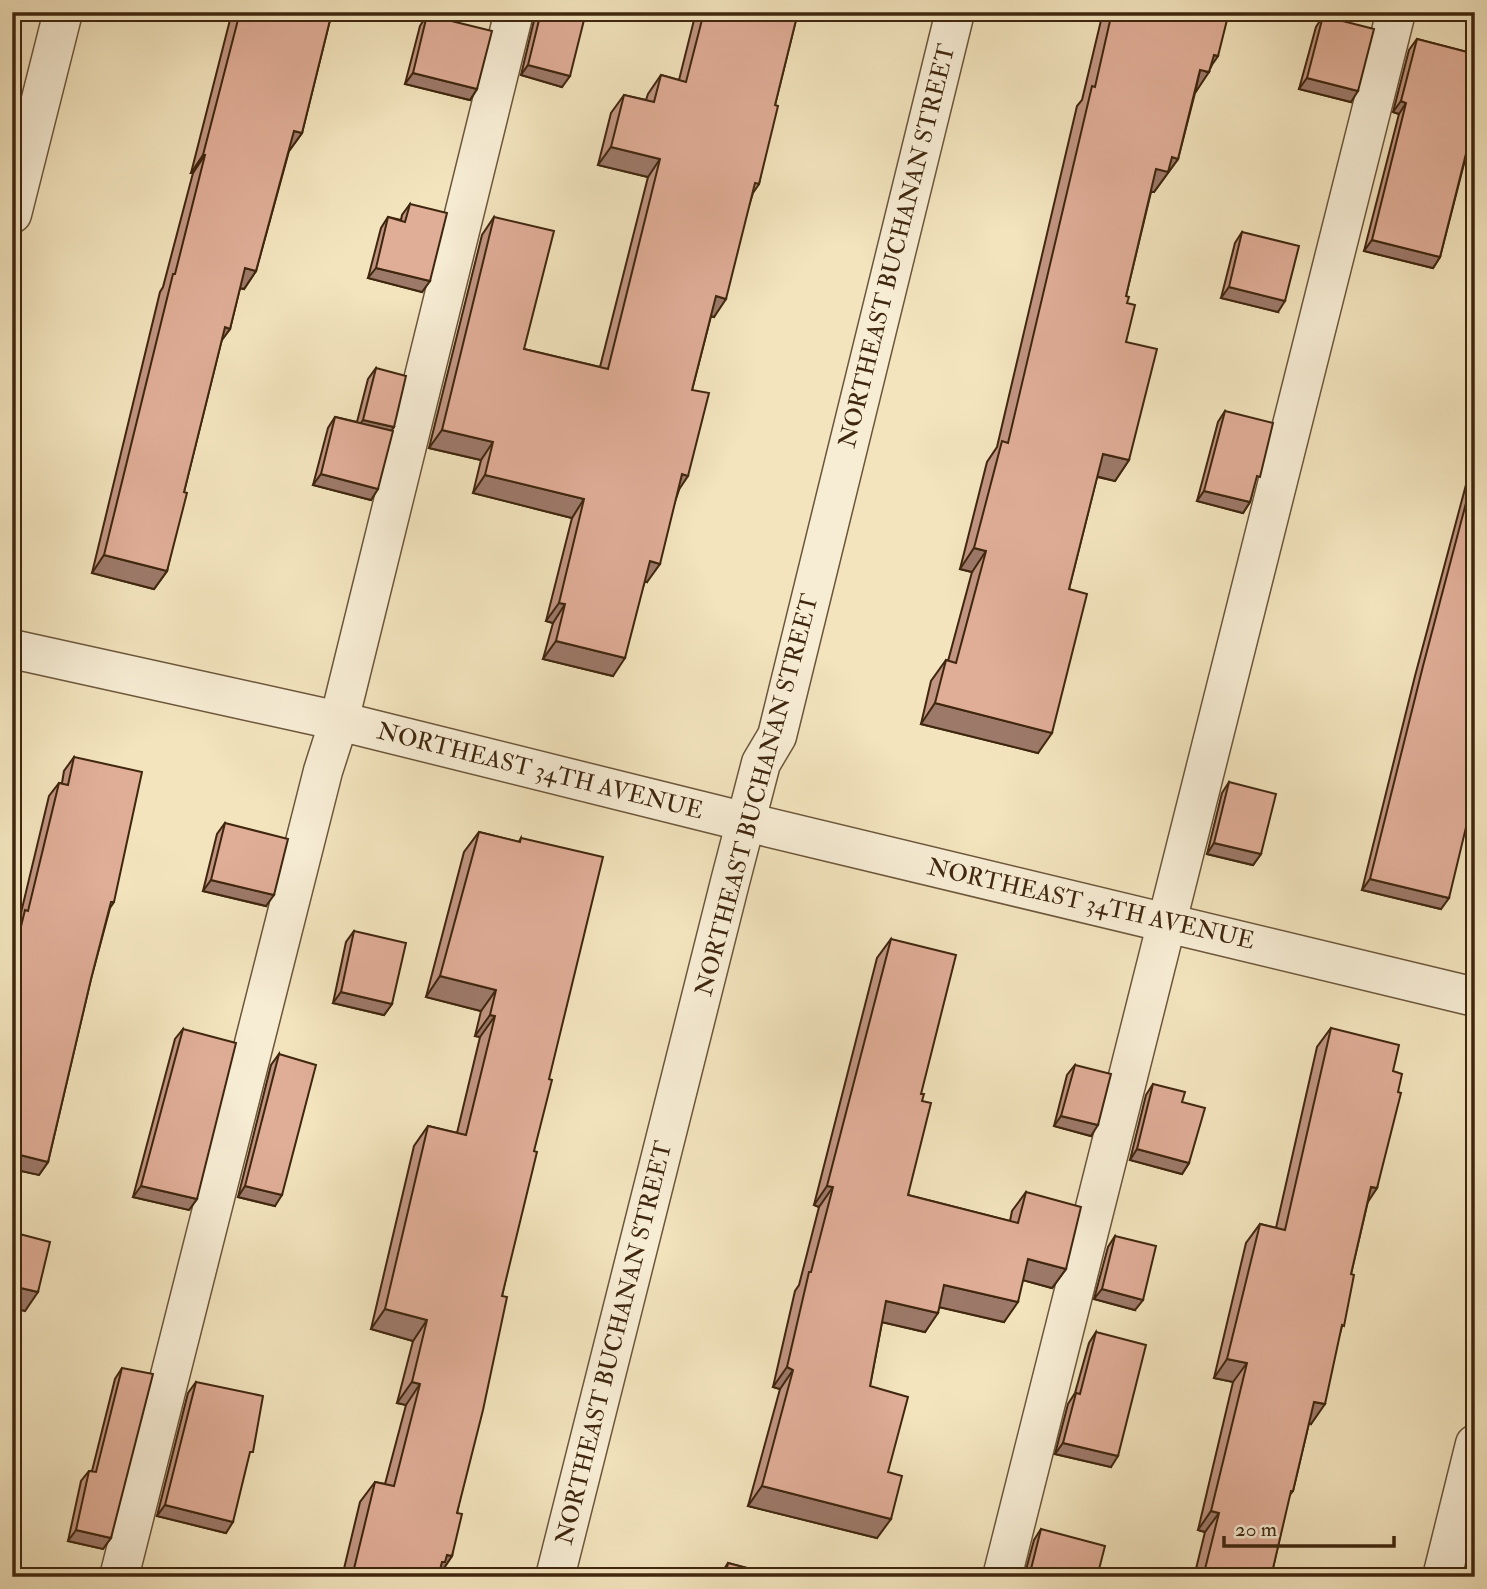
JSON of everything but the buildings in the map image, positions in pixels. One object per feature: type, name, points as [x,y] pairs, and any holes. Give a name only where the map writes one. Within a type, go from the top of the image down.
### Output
[{"type":"street","points":[[12,215],[63,12]]},
{"type":"street","points":[[119,1577],[323,771],[339,721],[514,12]]},
{"type":"street","name":"NORTHEAST BUCHANAN STREET","points":[[555,1577],[761,763],[777,736],[955,12]]},
{"type":"street","points":[[1002,1577],[1396,12]]},
{"type":"street","name":"NORTHEAST 34TH AVENUE","points":[[12,649],[339,721],[746,822],[1475,996]]},
{"type":"street","points":[[1442,1577],[1475,1444]]}]
